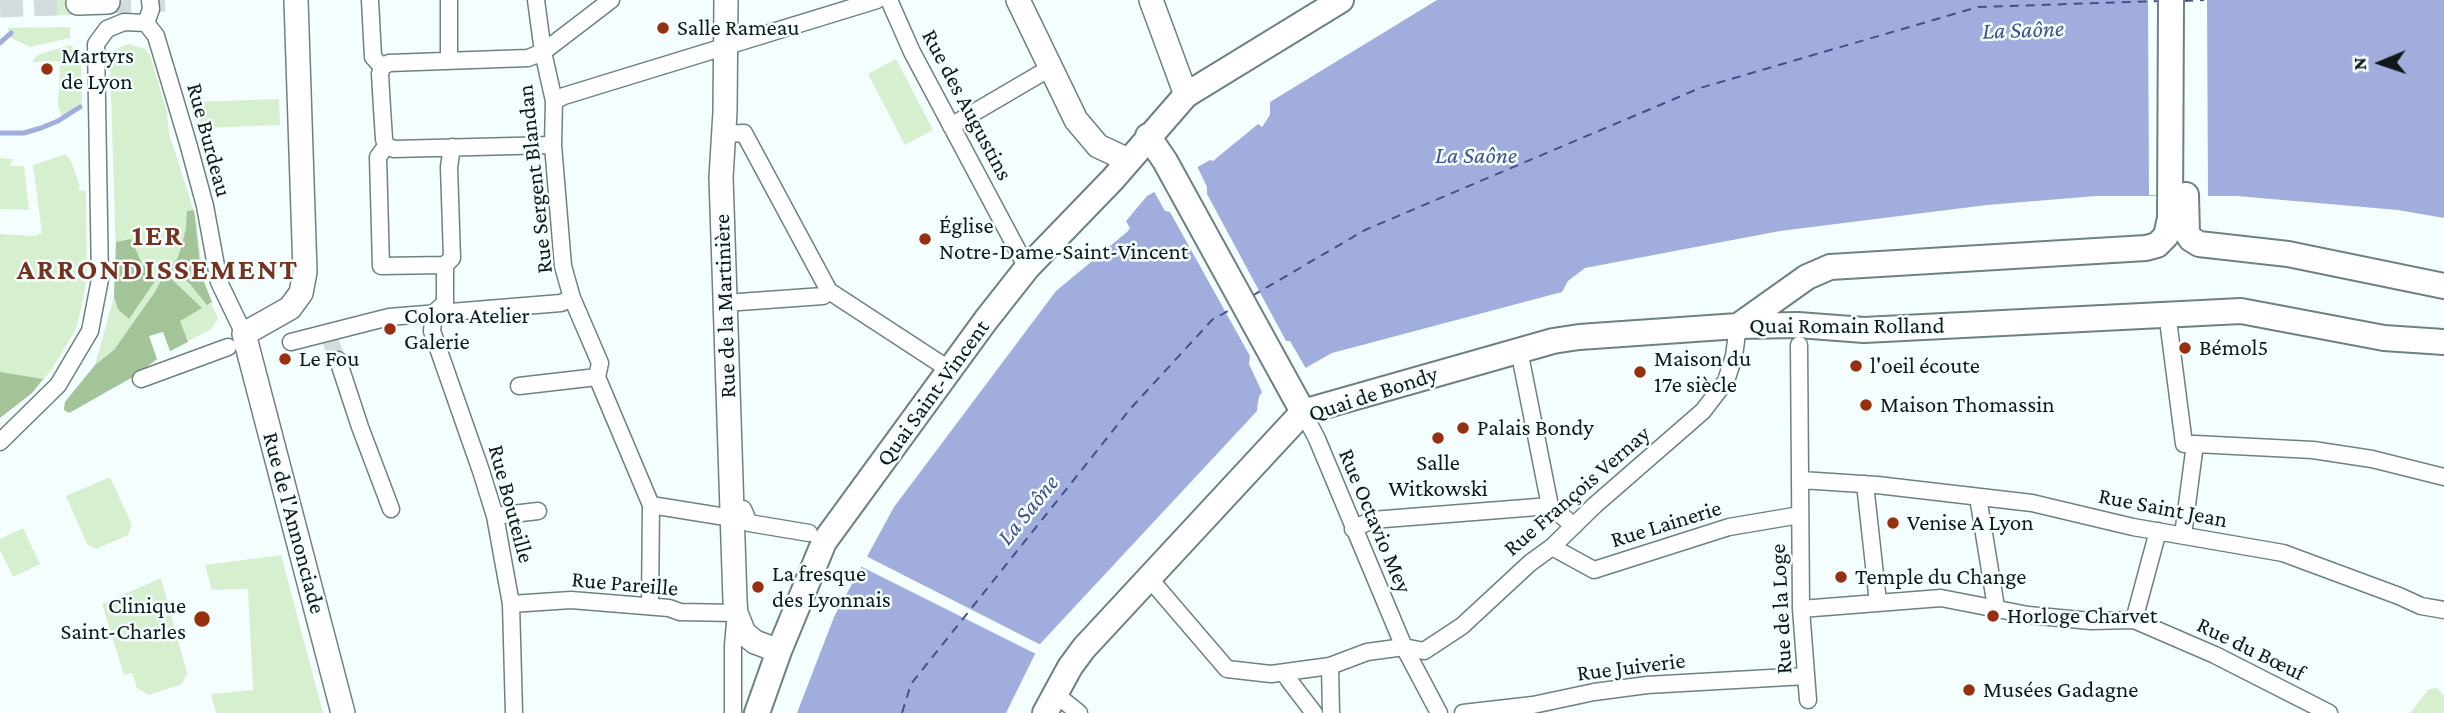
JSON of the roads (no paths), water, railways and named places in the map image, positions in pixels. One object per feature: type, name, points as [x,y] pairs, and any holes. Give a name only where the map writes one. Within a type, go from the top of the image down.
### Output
[{"type":"main road","name":"Quai Saint-Vincent","points":[[757,713],[779,651],[824,542],[1027,268],[1186,95],[1341,0]]},
{"type":"main road","points":[[2171,0],[2178,195],[2191,239],[2199,244],[2288,254],[2444,286]]},
{"type":"main road","points":[[2178,195],[2185,0]]},
{"type":"main road","points":[[1148,136],[1303,412]]},
{"type":"main road","name":"Quai Romain Rolland","points":[[1738,326],[1807,277],[1830,267],[2157,246],[2170,228],[2178,195]]},
{"type":"main road","name":"Quai Romain Rolland","points":[[1738,326],[1798,325],[1864,330],[2241,312],[2384,338],[2444,342]]},
{"type":"main road","name":"Quai de Bondy","points":[[1050,703],[1084,648],[1303,412],[1519,351],[1579,337],[1738,326]]},
{"type":"street","points":[[0,442],[58,385],[90,331],[100,279],[96,44],[107,29],[124,22],[146,23],[150,0]]},
{"type":"street","points":[[141,379],[236,341],[290,308],[301,293],[305,272],[296,0]]},
{"type":"street","points":[[370,0],[373,57],[382,66]]},
{"type":"street","points":[[449,0],[450,61]]},
{"type":"street","name":"Rue Sergent Blandan","points":[[536,0],[543,52],[554,101],[553,145],[563,266],[572,298],[600,363],[597,377],[651,505]]},
{"type":"street","points":[[386,146],[380,74],[382,66],[389,62],[528,58],[543,52],[611,0]]},
{"type":"street","name":"Rue de la Martinière","points":[[726,0],[721,177],[737,514],[736,612]]},
{"type":"street","points":[[554,101],[877,0]]},
{"type":"street","name":"Rue des Augustins","points":[[888,0],[912,52],[1027,268]]},
{"type":"street","points":[[1018,0],[1076,120],[1090,140],[1128,160]]},
{"type":"street","points":[[1151,0],[1186,95]]},
{"type":"street","points":[[78,4],[108,2]]},
{"type":"street","name":"Rue Burdeau","points":[[146,23],[156,36],[188,144],[205,206],[219,282],[236,341]]},
{"type":"street","points":[[951,126],[1050,68]]},
{"type":"street","points":[[723,134],[744,133],[830,291],[950,370]]},
{"type":"street","points":[[386,146],[394,149],[553,145]]},
{"type":"street","points":[[386,146],[378,157],[381,266],[444,265],[452,258],[449,167],[452,147]]},
{"type":"street","points":[[435,313],[445,303],[444,265]]},
{"type":"street","points":[[725,303],[823,296],[830,291]]},
{"type":"street","points":[[291,342],[329,336],[389,317],[561,303],[572,298]]},
{"type":"street","name":"Rue Bouteille","points":[[435,313],[432,331],[495,516],[511,604],[514,713]]},
{"type":"street","name":"Rue François Vernay","points":[[1149,578],[1227,669],[1271,674],[1330,666],[1367,652],[1404,647],[1424,651],[1447,637],[1530,563],[1552,547],[1703,411],[1726,381],[1734,356],[1738,326]]},
{"type":"street","points":[[2169,328],[2184,444],[2313,450],[2372,459],[2444,477]]},
{"type":"street","name":"Rue de l'Annonciade","points":[[236,341],[343,713]]},
{"type":"street","name":"Rue de la Loge","points":[[1799,345],[1801,609],[1808,700]]},
{"type":"street","points":[[1519,351],[1550,506],[1574,526]]},
{"type":"street","points":[[338,360],[391,509]]},
{"type":"street","points":[[519,386],[597,377]]},
{"type":"street","name":"Rue Octavio Mey","points":[[1303,412],[1317,439],[1404,647],[1439,713]]},
{"type":"street","points":[[2183,535],[2195,444]]},
{"type":"street","name":"Rue Saint Jean","points":[[1801,480],[1865,484],[2032,503],[2158,531],[2283,553],[2421,606],[2444,610]]},
{"type":"street","points":[[1865,484],[1878,601]]},
{"type":"street","points":[[1978,497],[1996,607]]},
{"type":"street","points":[[650,606],[651,505],[737,514],[749,523],[809,534]]},
{"type":"street","points":[[1353,528],[1373,520],[1550,506]]},
{"type":"street","points":[[495,516],[538,511]]},
{"type":"street","name":"Rue Lainerie","points":[[1552,547],[1594,570],[1729,527],[1800,515]]},
{"type":"street","points":[[1801,609],[1941,597],[2028,615],[2091,621],[2134,620],[2158,531]]},
{"type":"street","name":"Rue Pareille","points":[[511,604],[571,600],[669,608],[680,612],[736,612]]},
{"type":"street","points":[[736,612],[744,633],[754,642],[779,651]]},
{"type":"street","points":[[733,713],[736,612]]},
{"type":"street","name":"Rue du Bœuf","points":[[2134,620],[2215,655],[2329,713]]},
{"type":"street","points":[[1330,666],[1331,713]]},
{"type":"street","points":[[1288,672],[1288,679],[1314,713]]},
{"type":"street","name":"Rue Juiverie","points":[[1463,713],[1533,705],[1594,692],[1647,685],[1806,676]]},
{"type":"street","points":[[1050,703],[1079,713]]},
{"type":"water","name":"La Saône","points":[[1437,0],[2444,0],[2444,218],[2398,210],[2237,196],[2096,196],[1987,205],[1780,231],[1585,268],[1568,281],[1562,292],[1332,353],[1263,392],[1259,396],[1257,411],[1040,644],[1006,713],[797,713],[834,617],[894,507],[1056,291],[1127,232],[1130,228],[1126,221],[1147,196],[1210,160],[1213,161],[1258,124],[1262,127],[1270,115],[1270,102]]},
{"type":"waterway","points":[[0,43],[11,33]]},
{"type":"waterway","points":[[0,133],[24,133],[41,128],[80,107]]},
{"type":"tunnel","points":[[108,2],[174,0]]},
{"type":"tunnel","points":[[0,6],[78,3]]},
{"type":"tunnel","points":[[330,340],[338,360]]},
{"type":"place","name":"Salle Rameau","points":[[663,28]]},
{"type":"place","name":"Martyrs de Lyon","points":[[47,69]]},
{"type":"place","name":"Église Notre-Dame-Saint-Vincent","points":[[925,239]]},
{"type":"place","name":"Colora Atelier Galerie","points":[[390,329]]},
{"type":"place","name":"Bémol5","points":[[2185,348]]},
{"type":"place","name":"Le Fou","points":[[285,359]]},
{"type":"place","name":"l'oeil écoute","points":[[1856,366]]},
{"type":"place","name":"Maison du 17e siècle","points":[[1640,372]]},
{"type":"place","name":"Maison Thomassin","points":[[1866,405]]},
{"type":"place","name":"Palais Bondy","points":[[1463,428]]},
{"type":"place","name":"Salle Witkowski","points":[[1438,438]]},
{"type":"place","name":"Venise A Lyon","points":[[1893,523]]},
{"type":"place","name":"Temple du Change","points":[[1841,577]]},
{"type":"place","name":"La fresque des Lyonnais","points":[[758,587]]},
{"type":"place","name":"Horloge Charvet","points":[[1993,616]]},
{"type":"place","name":"Clinique Saint-Charles","points":[[202,619]]},
{"type":"place","name":"Musées Gadagne","points":[[1969,690]]},
{"type":"district","name":"1ER ARRONDISSEMENT","points":[[158,253]]}]
